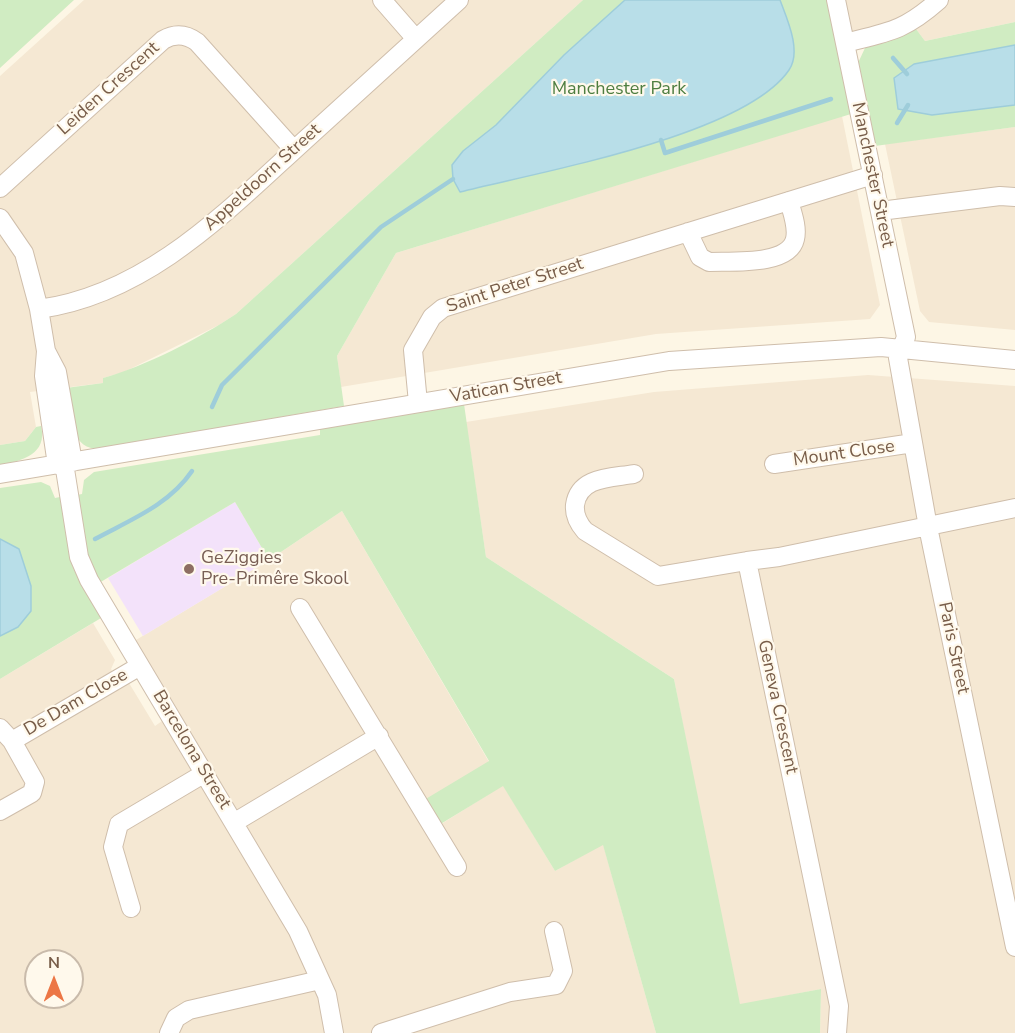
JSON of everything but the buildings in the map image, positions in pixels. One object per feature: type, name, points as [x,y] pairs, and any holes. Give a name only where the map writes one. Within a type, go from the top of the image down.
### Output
[{"type":"street","points":[[382,0],[416,39]]},
{"type":"street","name":"Appeldoorn Street","points":[[39,309],[87,299],[167,258],[194,240],[459,0]]},
{"type":"street","name":"Manchester Street","points":[[836,0],[906,337],[901,349]]},
{"type":"street","points":[[845,43],[900,30],[939,0]]},
{"type":"street","name":"Leiden Crescent","points":[[0,188],[163,40],[175,35],[188,36],[197,42],[294,150]]},
{"type":"street","name":"Saint Peter Street","points":[[418,403],[412,354],[420,336],[438,310],[873,175]]},
{"type":"street","points":[[880,211],[1000,196],[1015,197]]},
{"type":"street","points":[[688,232],[700,257],[708,262],[781,256],[790,249],[795,238],[789,201]]},
{"type":"street","name":"Barcelona Street","points":[[0,218],[24,253],[39,309],[46,351],[44,376],[64,463],[82,566],[298,930],[331,1011],[334,1033]]},
{"type":"street","name":"Vatican Street","points":[[0,474],[669,362],[870,348],[1015,360]]},
{"type":"street","name":"Paris Street","points":[[901,349],[898,358],[928,526],[1015,947]]},
{"type":"street","name":"Mount Close","points":[[774,464],[913,444]]},
{"type":"street","points":[[634,474],[595,480],[583,488],[575,510],[579,525],[585,531],[658,576],[779,557],[1015,508]]},
{"type":"street","name":"Geneva Crescent","points":[[747,561],[839,1006],[837,1033]]},
{"type":"street","points":[[300,608],[457,867]]},
{"type":"street","name":"De Dam Close","points":[[0,811],[20,801],[34,788],[33,776],[6,734],[140,666]]},
{"type":"street","points":[[235,822],[379,736]]},
{"type":"street","points":[[131,908],[113,847],[118,824],[205,773]]},
{"type":"street","points":[[381,1033],[510,992],[556,985],[563,971],[554,931]]},
{"type":"street","points":[[169,1033],[176,1018],[189,1010],[320,980]]},
{"type":"shaded area","points":[[84,0],[583,0],[236,314],[219,325],[124,372],[103,378],[103,383],[30,392],[36,427],[25,441],[0,445],[0,76]]},
{"type":"shaded area","points":[[835,0],[1015,0],[1015,22],[925,41],[912,24],[844,44]]},
{"type":"shaded area","points":[[842,116],[880,305],[870,319],[656,334],[341,387],[337,356],[396,253]]},
{"type":"shaded area","points":[[1015,127],[1015,330],[929,322],[920,311],[885,144]]},
{"type":"shaded area","points":[[868,375],[1015,386],[1015,1033],[820,1033],[821,989],[740,1005],[728,958],[674,679],[486,557],[466,422],[654,392]]},
{"type":"shaded area","name":"GeZiggies Pre-Primêre Skool","points":[[235,502],[269,560],[143,636],[108,578]]},
{"type":"shaded area","points":[[342,511],[489,762],[435,828],[503,785],[555,871],[603,844],[656,1033],[0,1033],[0,679],[93,623],[115,660],[111,669],[121,686],[129,683],[155,726],[169,716],[126,646],[269,560]]},
{"type":"green space","points":[[0,0],[74,0],[0,68]]},
{"type":"green space","name":"Manchester Park","points":[[583,0],[827,0],[851,114],[396,253],[337,356],[344,406],[96,449],[80,441],[72,426],[66,388],[103,383],[103,378],[136,367],[171,351],[236,314]]},
{"type":"green space","points":[[1015,22],[1015,127],[875,146],[858,63],[865,48],[916,29],[925,41]]},
{"type":"green space","points":[[464,404],[486,557],[674,679],[740,1004],[821,989],[820,1033],[656,1033],[603,845],[555,871],[503,786],[439,825],[424,800],[489,761],[342,511],[269,560],[235,502],[99,583],[88,560],[77,495],[82,494],[84,480],[94,472],[320,435],[320,428]]},
{"type":"green space","points":[[41,426],[41,443],[37,450],[17,461],[0,465],[0,445],[25,441],[36,427]]},
{"type":"green space","points":[[41,482],[50,486],[55,498],[60,497],[73,568],[101,618],[0,679],[0,488]]},
{"type":"water","points":[[625,0],[780,0],[792,35],[793,62],[789,70],[765,93],[730,114],[686,132],[587,162],[460,192],[453,179],[452,165],[463,151],[496,125],[564,55]]},
{"type":"water","points":[[1015,45],[1015,105],[932,115],[898,109],[894,78],[914,64]]},
{"type":"water","points":[[0,539],[19,549],[31,586],[31,611],[18,627],[0,636]]},
{"type":"waterway","points":[[893,58],[907,74]]},
{"type":"waterway","points":[[661,140],[665,153],[831,99]]},
{"type":"waterway","points":[[897,123],[908,105]]},
{"type":"waterway","points":[[212,407],[222,385],[381,227],[453,179]]},
{"type":"waterway","points":[[95,539],[160,502],[183,483],[192,471]]},
{"type":"place","name":"GeZiggies Pre-Primêre Skool","points":[[189,569]]}]
